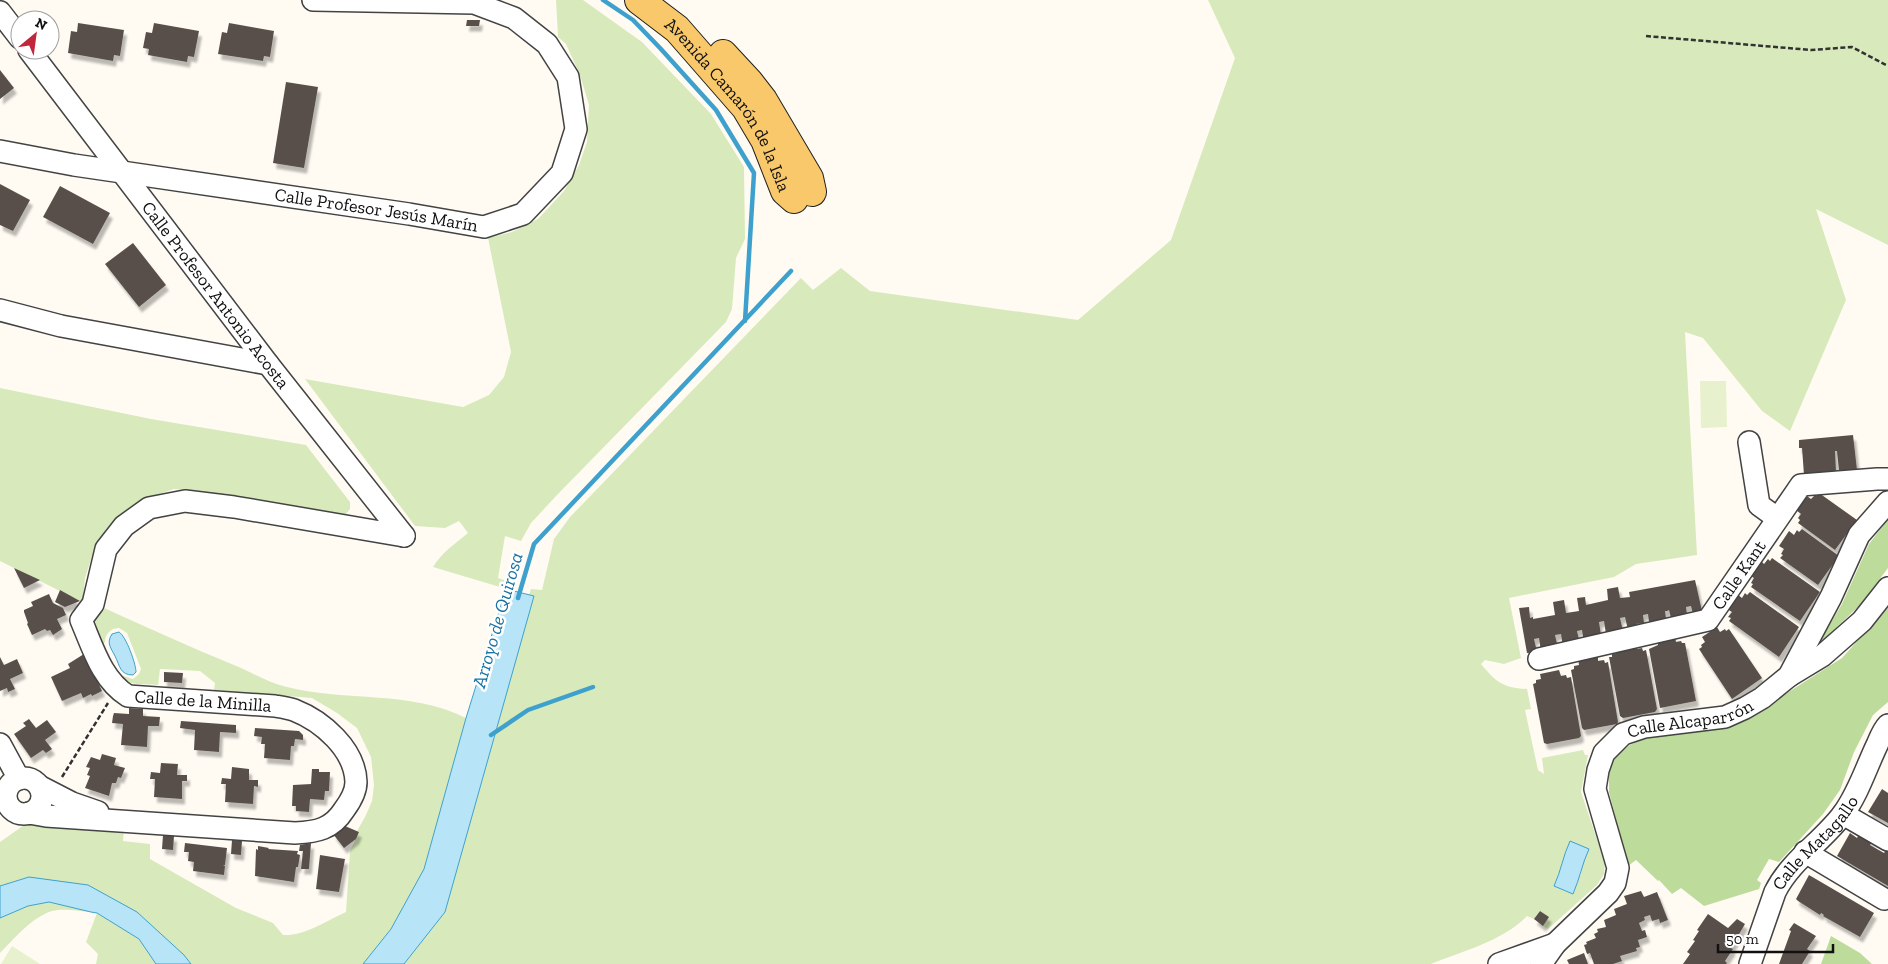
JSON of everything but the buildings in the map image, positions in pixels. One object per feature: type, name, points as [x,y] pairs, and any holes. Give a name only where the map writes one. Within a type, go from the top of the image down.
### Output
[{"type":"main road","name":"Avenida Camarón de la Isla","points":[[639,0],[677,29],[746,108],[765,140],[785,191],[803,195],[809,178],[758,94],[688,16],[668,0]]},
{"type":"street","name":"Calle Profesor Jesús Marín","points":[[0,151],[484,227],[523,214],[562,173],[576,129],[568,77],[547,44],[514,18],[474,4],[313,0]]},
{"type":"street","points":[[0,12],[10,25]]},
{"type":"street","name":"Calle Profesor Antonio Acosta","points":[[36,60],[119,171],[268,364],[404,536]]},
{"type":"street","points":[[0,310],[62,326],[268,364]]},
{"type":"street","points":[[1749,442],[1759,505],[1777,518]]},
{"type":"street","name":"Calle Kant","points":[[1539,659],[1708,620],[1801,486],[1877,478],[1888,480]]},
{"type":"street","name":"Calle de la Minilla","points":[[29,813],[46,816],[296,833],[315,832],[332,824],[352,799],[356,782],[350,760],[338,741],[317,722],[293,710],[275,706],[128,696],[117,689],[106,676],[81,620],[93,604],[106,549],[124,526],[149,508],[185,501],[234,507],[404,536]]},
{"type":"street","name":"Calle Alcaparrón","points":[[1541,964],[1555,944],[1608,893],[1615,883],[1618,868],[1595,788],[1598,770],[1604,753],[1623,734],[1644,726],[1725,717],[1762,698],[1789,676],[1831,597],[1859,535],[1888,502]]},
{"type":"street","points":[[1789,676],[1822,656],[1862,621],[1888,588]]},
{"type":"street","name":"Calle Matagallo","points":[[1750,964],[1775,892],[1795,862],[1843,814],[1858,789],[1888,725]]},
{"type":"street","points":[[0,744],[8,788],[6,799],[12,809],[17,812],[29,813],[34,811],[41,802],[42,796],[38,786],[30,779],[8,788]]},
{"type":"street","name":"Calle de la Minilla","points":[[38,786],[94,811],[135,821]]},
{"type":"street","points":[[1843,814],[1888,840]]},
{"type":"street","points":[[1805,852],[1884,899]]},
{"type":"street","points":[[1499,964],[1555,944]]},
{"type":"path","points":[[1646,36],[1811,50],[1852,47],[1888,66]]},
{"type":"path","points":[[61,778],[111,698]]},
{"type":"green space","points":[[556,0],[583,0],[642,42],[711,114],[744,167],[745,239],[736,258],[732,309],[726,322],[557,495],[531,523],[521,541],[505,536],[498,578],[513,583],[510,590],[433,567],[445,553],[468,533],[459,521],[445,528],[415,526],[305,379],[463,407],[489,395],[504,377],[511,352],[488,238],[512,232],[538,219],[564,191],[579,165],[587,142],[589,105],[580,75],[566,44],[558,37]]},
{"type":"green space","points":[[1208,0],[1888,0],[1888,245],[1816,209],[1846,300],[1790,431],[1762,411],[1703,338],[1685,332],[1697,555],[1636,564],[1614,577],[1509,598],[1521,658],[1504,664],[1485,660],[1481,664],[1501,683],[1527,689],[1531,709],[1525,710],[1538,770],[1544,774],[1542,758],[1583,750],[1585,755],[1588,755],[1581,792],[1605,863],[1604,874],[1597,885],[1548,929],[1543,926],[1548,917],[1540,911],[1534,919],[1527,916],[1495,939],[1431,964],[404,964],[445,912],[533,596],[529,595],[531,589],[542,590],[554,539],[570,517],[801,278],[813,290],[841,268],[870,291],[1078,320],[1171,240],[1235,58]],"holes":[[[1563,867],[1580,867],[1581,875],[1554,886]]]},
{"type":"green space","points":[[1700,381],[1726,381],[1727,427],[1701,428]]},
{"type":"green space","points":[[0,388],[151,419],[306,445],[350,502],[350,509],[345,515],[200,491],[174,489],[148,498],[126,511],[106,529],[94,550],[85,578],[83,598],[80,601],[0,561]]},
{"type":"green space","points":[[1888,519],[1888,568],[1860,605],[1817,646],[1842,604],[1869,544]]},
{"type":"green space","points":[[102,607],[280,685],[332,694],[423,703],[445,709],[466,718],[424,869],[391,929],[363,964],[191,964],[184,955],[29,877],[0,886],[0,842],[27,823],[124,830],[123,841],[150,844],[150,859],[236,908],[273,923],[283,935],[307,931],[346,912],[350,851],[359,832],[357,831],[372,801],[374,785],[371,757],[357,728],[312,698],[214,690],[215,683],[200,671],[160,669],[158,685],[137,684],[122,679],[118,676],[121,675],[133,679],[139,674],[141,669],[127,633],[119,628],[113,629],[107,634],[103,644],[90,615]]},
{"type":"green space","points":[[1888,607],[1888,702],[1873,715],[1854,752],[1840,790],[1823,814],[1779,862],[1769,859],[1757,880],[1761,883],[1759,889],[1704,906],[1681,888],[1672,894],[1636,860],[1628,866],[1609,792],[1609,774],[1615,757],[1630,745],[1644,738],[1740,723],[1761,712],[1776,700],[1842,658]]},
{"type":"green space","points":[[49,902],[91,912],[61,910],[45,914],[24,929],[0,953],[0,918],[28,906]]},
{"type":"green space","points":[[97,913],[139,939],[156,964],[96,964],[98,954],[86,942]]},
{"type":"green space","points":[[1831,936],[1860,953],[1872,964],[1821,964]]},
{"type":"green space","points":[[12,946],[40,964],[1,964]]},
{"type":"water","points":[[506,589],[534,596],[445,912],[404,964],[363,964],[391,929],[424,869],[466,718]]},
{"type":"water","points":[[119,632],[125,639],[136,668],[136,672],[133,675],[123,672],[110,645],[109,640],[112,634]]},
{"type":"water","points":[[1570,841],[1589,849],[1573,894],[1554,886]]},
{"type":"water","points":[[29,877],[88,885],[137,912],[184,955],[191,964],[156,964],[139,939],[97,913],[49,902],[28,906],[0,918],[0,886]]},
{"type":"waterway","points":[[603,0],[633,20],[716,110],[754,173],[745,321]]},
{"type":"waterway","name":"Arroyo de Quirosa","points":[[518,598],[534,544],[791,271]]},
{"type":"waterway","points":[[491,735],[528,710],[593,687]]}]
